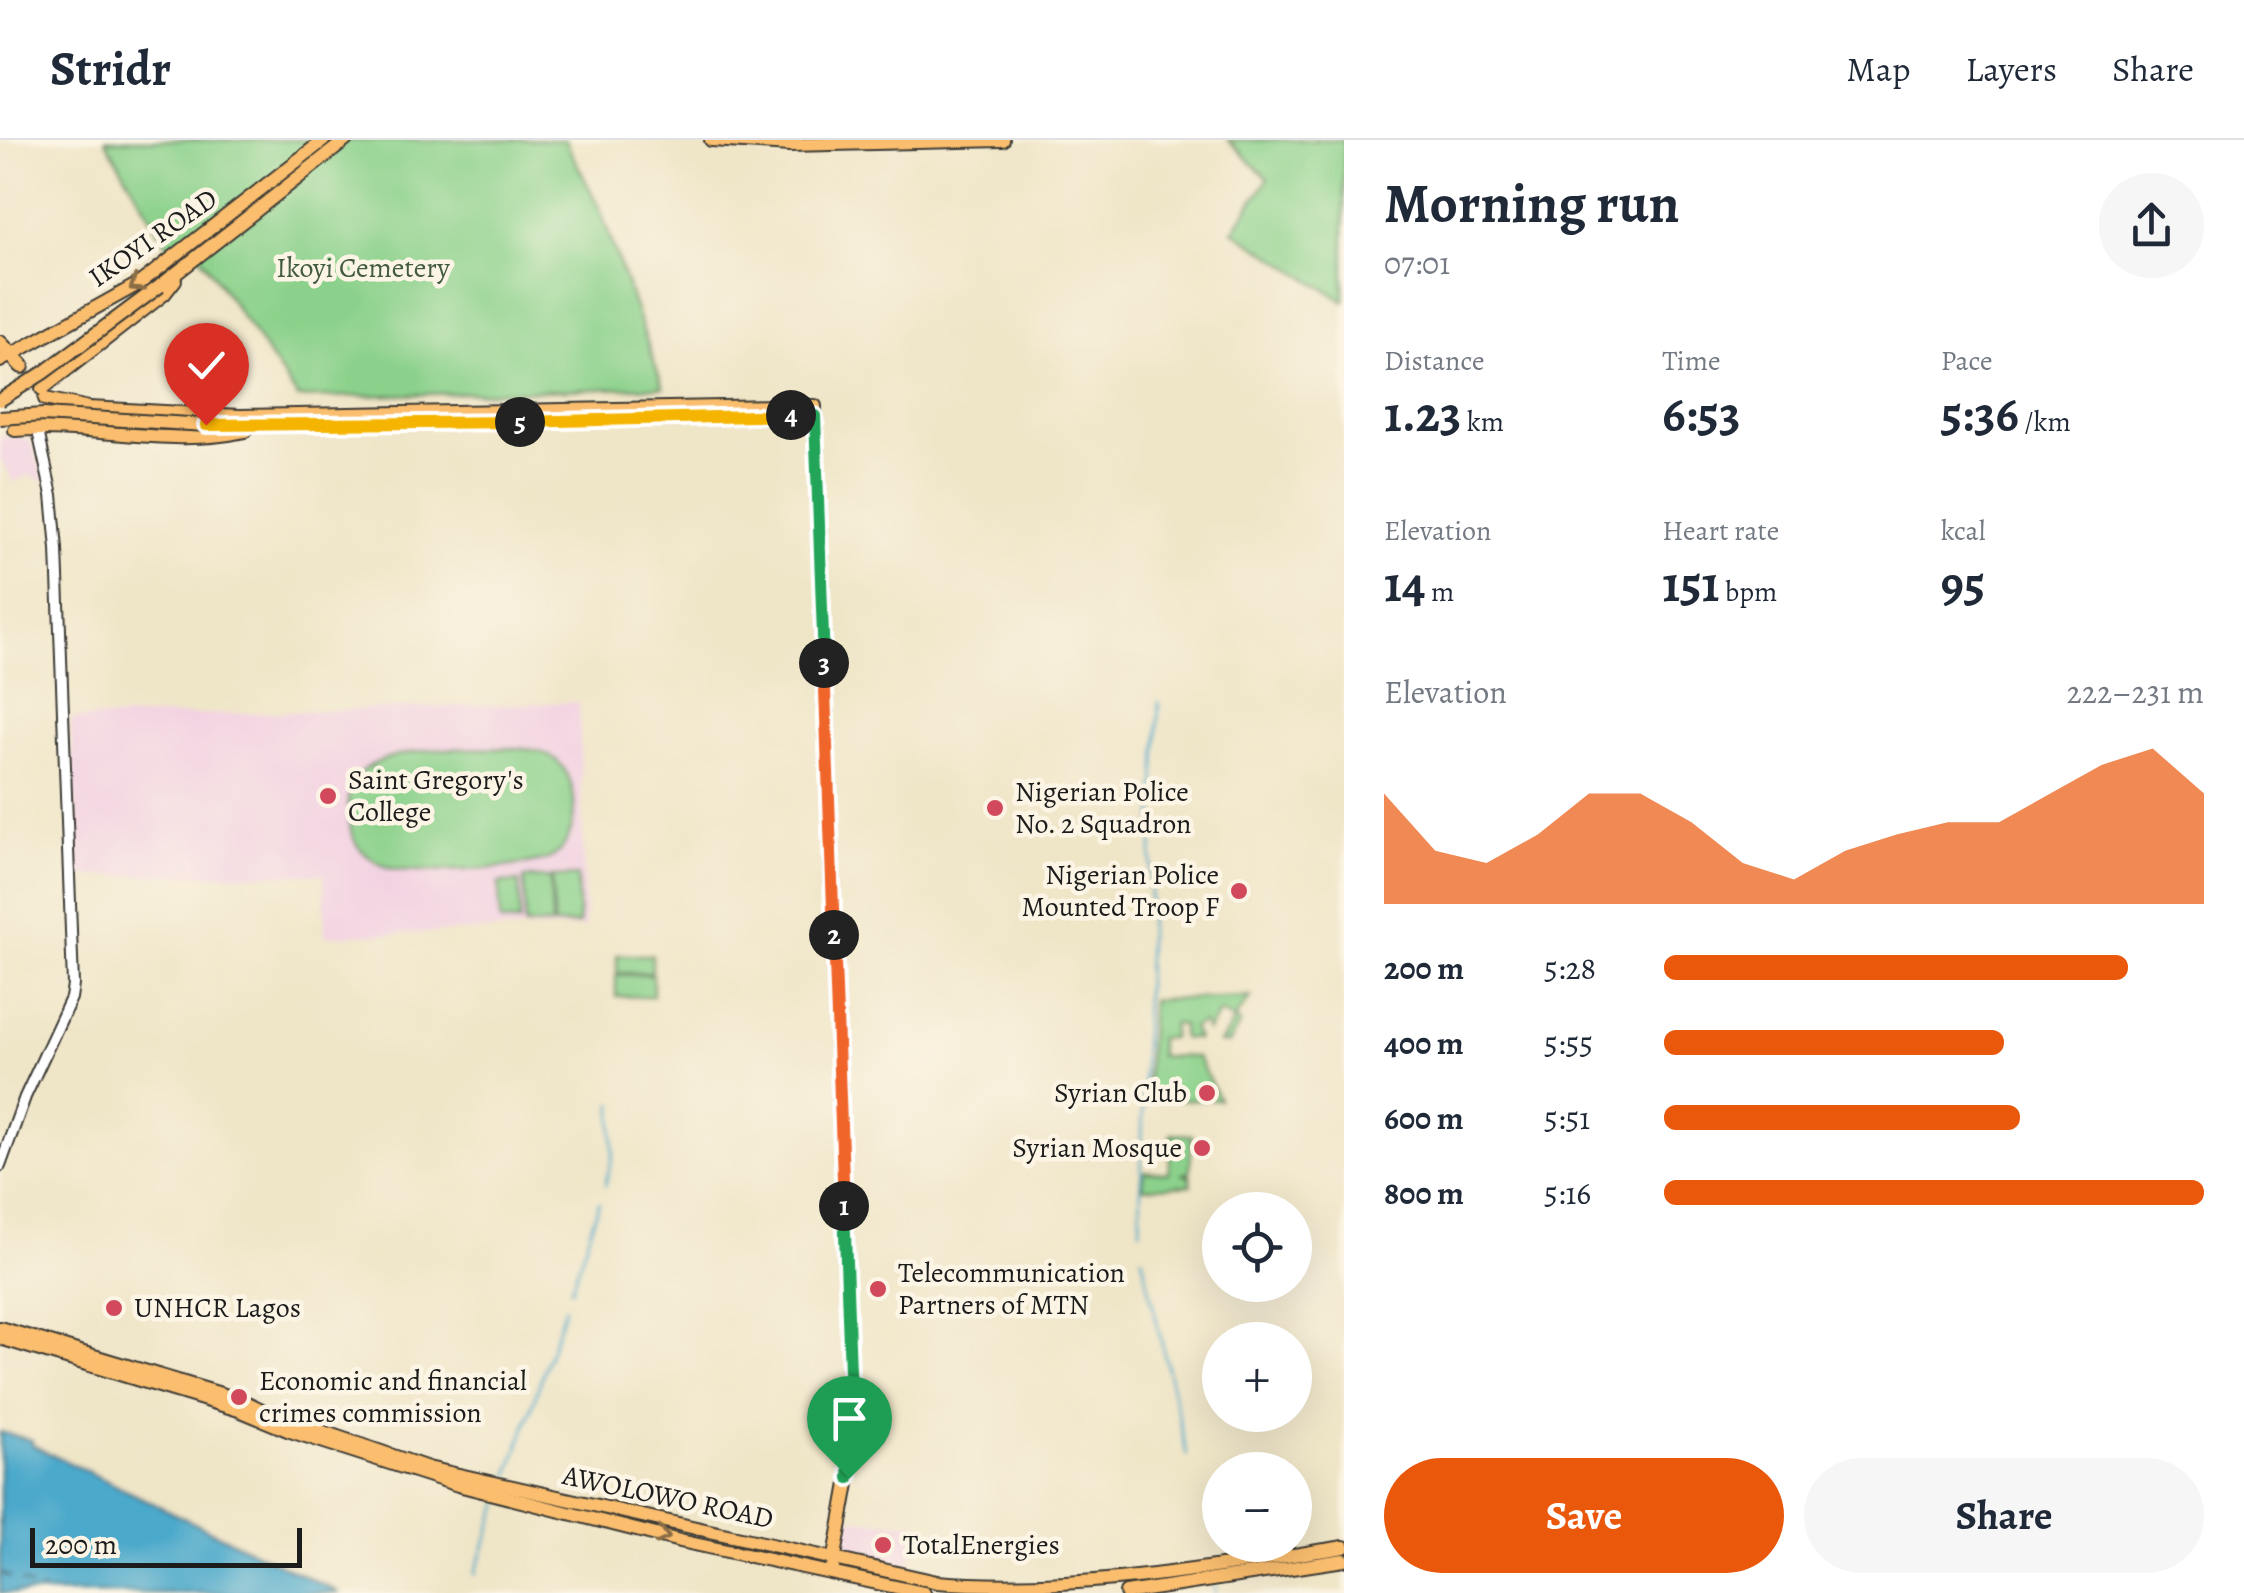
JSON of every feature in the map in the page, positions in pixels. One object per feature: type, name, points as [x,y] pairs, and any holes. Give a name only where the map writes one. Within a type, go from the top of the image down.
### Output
[{"type":"highway","points":[[3,355],[22,366]]},
{"type":"main road","name":"IKOYI ROAD","points":[[3,355],[140,283],[324,140]]},
{"type":"main road","name":"IKOYI ROAD","points":[[0,400],[160,286],[346,140]]},
{"type":"main road","points":[[712,140],[790,145],[1003,140]]},
{"type":"main road","points":[[43,394],[164,294],[187,265]]},
{"type":"main road","points":[[22,366],[43,394],[45,409],[37,425]]},
{"type":"main road","points":[[43,394],[89,408],[240,416],[814,406],[851,1411],[849,1478],[833,1566]]},
{"type":"main road","points":[[0,418],[43,416],[266,426],[815,416]]},
{"type":"main road","points":[[0,432],[37,425],[192,435],[231,434],[266,426]]},
{"type":"main road","name":"AWOLOWO ROAD","points":[[0,1328],[241,1400],[428,1468],[833,1566],[924,1593]]},
{"type":"main road","name":"AWOLOWO ROAD","points":[[0,1338],[238,1410],[290,1431],[458,1485],[680,1540],[833,1566],[988,1589],[1041,1590],[1344,1547]]},
{"type":"main road","points":[[1126,1593],[1344,1560]]},
{"type":"street","points":[[0,1166],[74,985],[57,549],[52,495],[37,425]]},
{"type":"shaded area","points":[[0,436],[19,436],[30,441],[46,482],[29,475],[14,482],[0,458]]},
{"type":"shaded area","name":"Saint Gregory's College","points":[[579,702],[585,927],[325,936],[324,874],[76,876],[71,719]]},
{"type":"shaded area","points":[[850,1519],[919,1524],[909,1566],[858,1555],[844,1543]]},
{"type":"green space","name":"Ikoyi Cemetery","points":[[105,140],[565,140],[600,209],[663,387],[298,398],[190,241],[172,253]]},
{"type":"green space","points":[[1228,140],[1344,140],[1344,301],[1233,231],[1268,179]]},
{"type":"green space","points":[[513,748],[551,757],[570,781],[573,823],[563,847],[554,856],[500,867],[402,870],[380,864],[358,846],[350,825],[348,802],[354,781],[368,767],[414,752]]},
{"type":"green space","points":[[577,876],[579,924],[554,925],[552,877]]},
{"type":"green space","points":[[524,878],[550,878],[552,925],[525,926]]},
{"type":"green space","points":[[519,882],[520,922],[500,922],[499,883]]},
{"type":"green space","points":[[617,955],[652,955],[652,973],[617,973]]},
{"type":"green space","points":[[616,975],[653,975],[653,996],[616,997]]},
{"type":"green space","points":[[1251,997],[1235,1018],[1240,1024],[1229,1043],[1220,1043],[1234,1021],[1220,1012],[1207,1031],[1203,1023],[1192,1028],[1197,1039],[1182,1038],[1182,1025],[1173,1024],[1172,1038],[1159,1038],[1159,1056],[1197,1057],[1219,1099],[1146,1101],[1151,1000]]},
{"type":"green space","points":[[1171,1134],[1192,1135],[1190,1173],[1181,1174],[1191,1176],[1191,1185],[1143,1188],[1144,1171],[1169,1173]]},
{"type":"water","points":[[0,1432],[32,1440],[32,1445],[340,1593],[0,1593]]},
{"type":"waterway","points":[[1140,1230],[1145,1002],[1159,702]]},
{"type":"waterway","points":[[605,1185],[613,1155],[613,1104]]},
{"type":"waterway","points":[[571,1289],[599,1203]]},
{"type":"waterway","points":[[1142,1257],[1187,1455]]},
{"type":"waterway","points":[[509,1475],[565,1307]]},
{"type":"waterway","points":[[475,1574],[500,1502]]},
{"type":"waterway","points":[[1215,1587],[1215,1593]]},
{"type":"ferry route","points":[[0,1573],[47,1593]]},
{"type":"place","name":"Saint Gregory's College","points":[[328,796]]},
{"type":"place","name":"Nigerian Police No. 2 Squadron","points":[[995,808]]},
{"type":"place","name":"Nigerian Police Mounted Troop F","points":[[1239,891]]},
{"type":"place","name":"Syrian Club","points":[[1207,1093]]},
{"type":"place","name":"Syrian Mosque","points":[[1202,1148]]},
{"type":"place","name":"Telecommunication Partners of MTN","points":[[878,1289]]},
{"type":"place","name":"UNHCR Lagos","points":[[114,1308]]},
{"type":"place","name":"Economic and financial crimes commission","points":[[239,1397]]},
{"type":"place","name":"TotalEnergies","points":[[883,1545]]},
{"type":"route","points":[[206,425],[815,416],[852,1427],[849,1478]]}]
